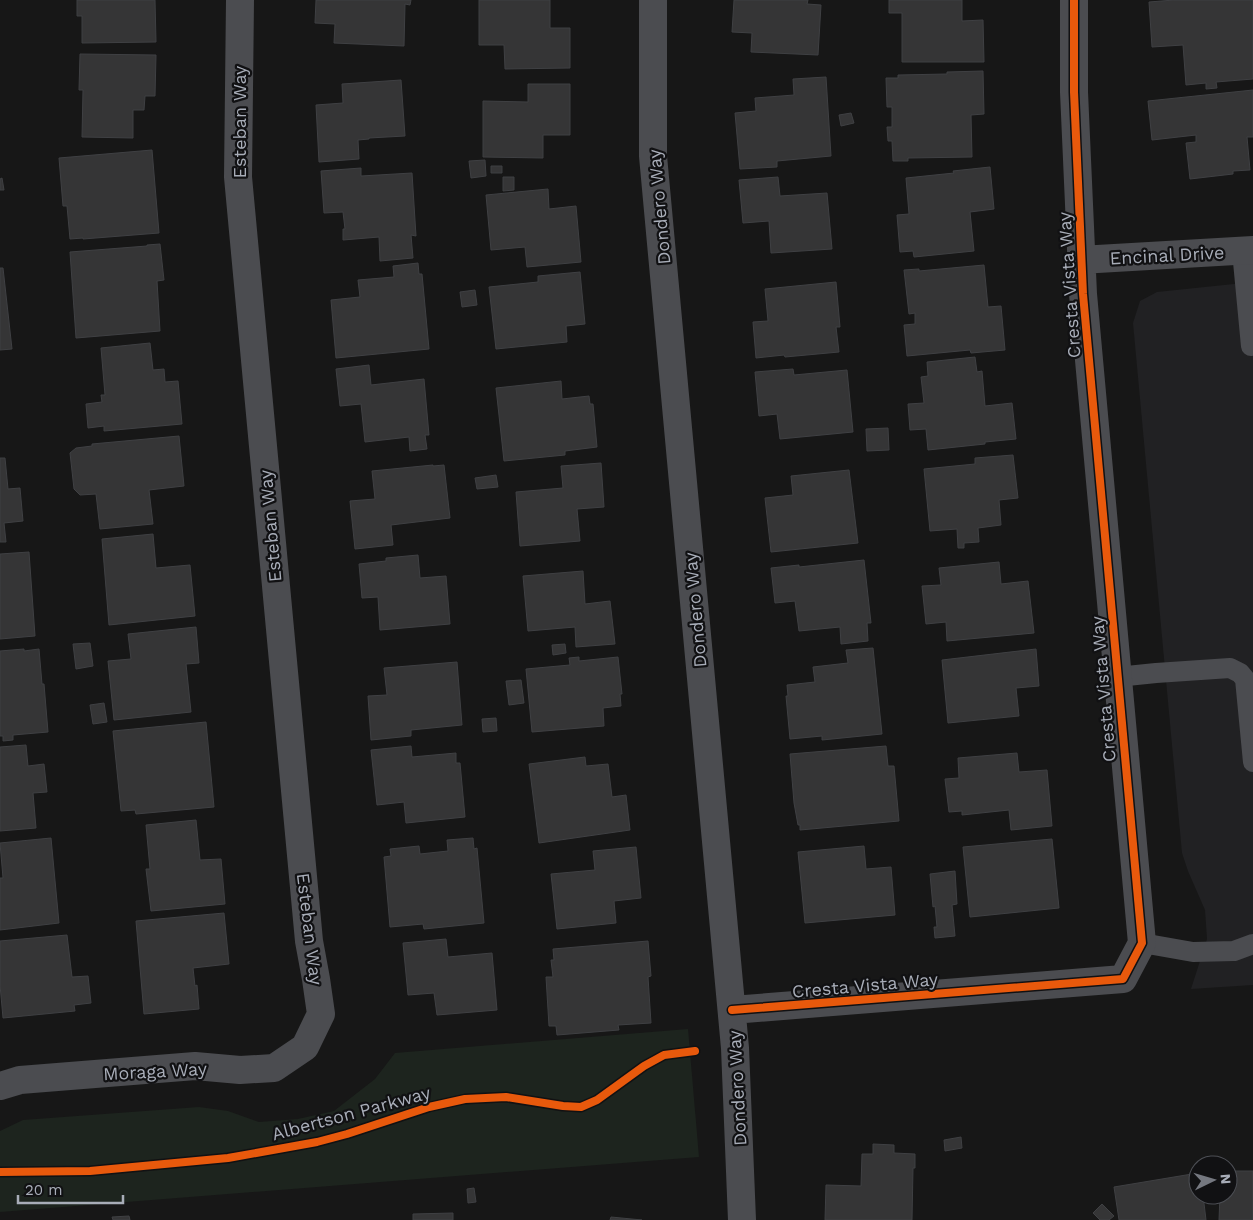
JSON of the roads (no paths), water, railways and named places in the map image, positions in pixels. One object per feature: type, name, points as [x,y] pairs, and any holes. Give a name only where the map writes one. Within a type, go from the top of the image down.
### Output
[{"type":"street","name":"Esteban Way","points":[[240,0],[238,177],[309,940],[321,1014],[305,1047]]},
{"type":"street","name":"Dondero Way","points":[[653,0],[653,156],[732,1010],[742,1220]]},
{"type":"street","name":"Cresta Vista Way","points":[[732,1010],[1123,979],[1142,943],[1080,260],[1074,92],[1074,0]]},
{"type":"street","name":"Encinal Drive","points":[[1080,260],[1247,251]]},
{"type":"street","name":"Moraga Way","points":[[0,1086],[20,1080],[195,1066],[240,1070],[274,1068],[305,1047]]},
{"type":"lane","points":[[1247,251],[1251,346],[1253,345]]},
{"type":"lane","points":[[1117,677],[1230,668],[1240,673],[1246,679],[1253,762]]},
{"type":"lane","points":[[1142,943],[1194,952],[1234,951],[1253,944]]}]
